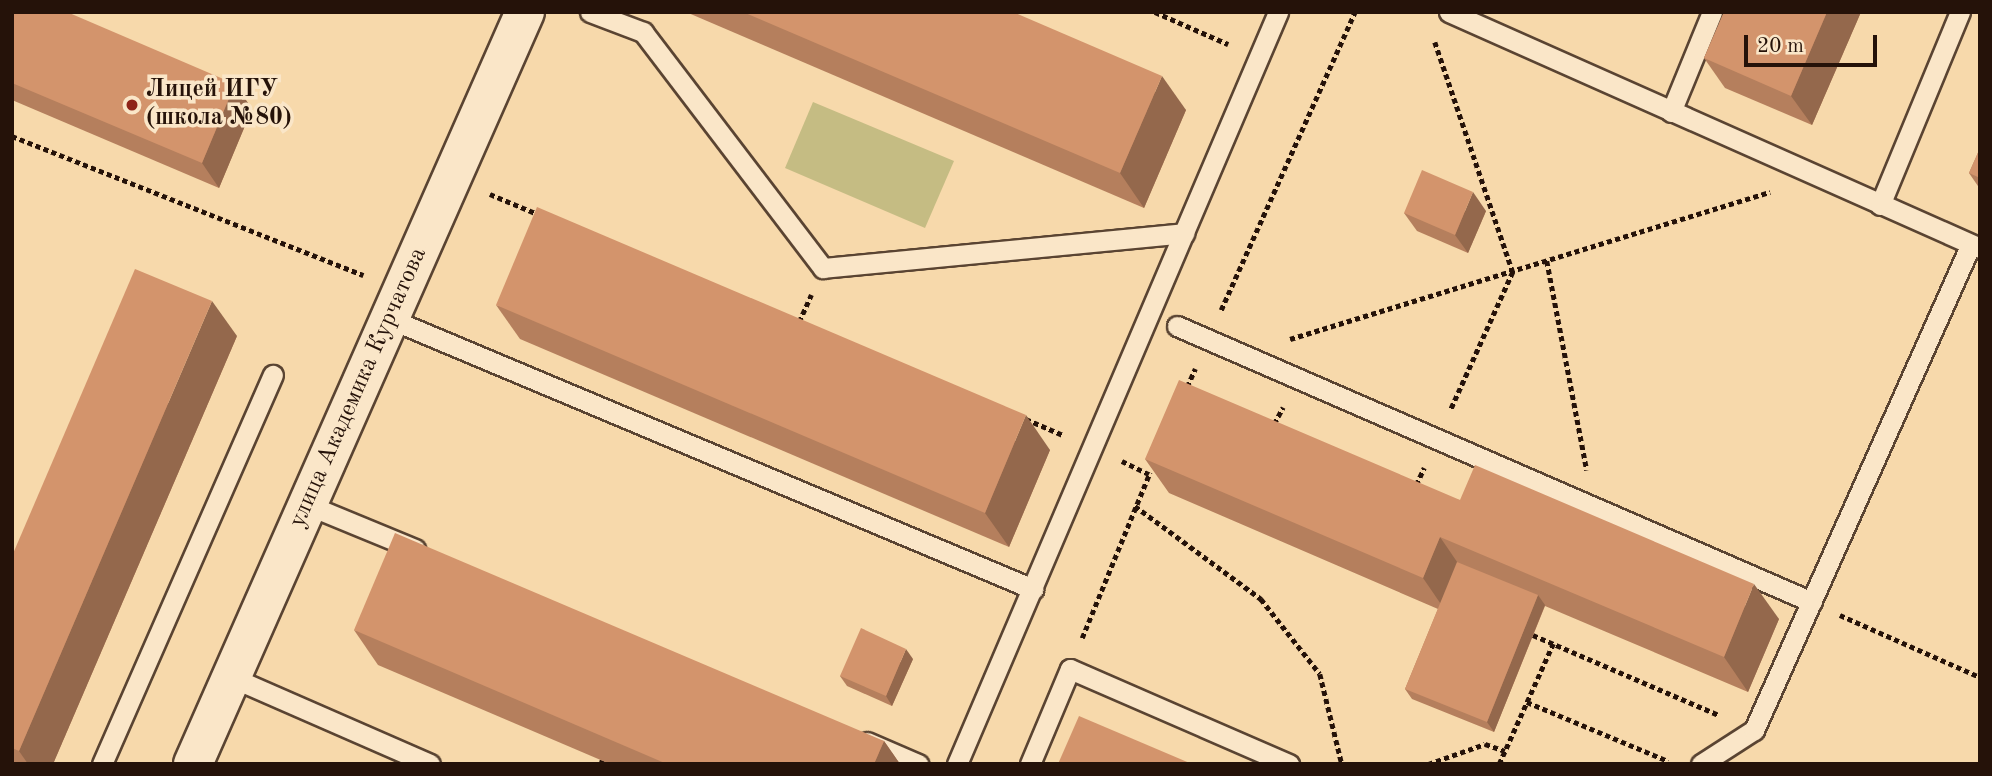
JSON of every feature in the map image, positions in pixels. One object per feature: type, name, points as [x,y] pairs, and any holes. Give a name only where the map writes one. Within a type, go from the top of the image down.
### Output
[{"type":"street","name":"улица Академика Курчатова","points":[[193,764],[525,12]]},
{"type":"lane","points":[[590,12],[643,32],[823,268],[1184,233]]},
{"type":"lane","points":[[957,764],[1278,12]]},
{"type":"lane","points":[[1449,12],[1492,21],[1671,112],[1975,246],[1754,730],[1702,764]]},
{"type":"lane","points":[[1671,112],[1712,12]]},
{"type":"lane","points":[[1880,205],[1960,12]]},
{"type":"lane","points":[[394,304],[1033,589]]},
{"type":"lane","points":[[1177,326],[1812,602]]},
{"type":"lane","points":[[102,764],[273,375]]},
{"type":"lane","points":[[308,505],[438,558]]},
{"type":"lane","points":[[1030,764],[1070,668],[1289,764]]},
{"type":"lane","points":[[231,677],[430,764]]},
{"type":"lane","points":[[842,731],[918,764]]},
{"type":"path","points":[[1155,12],[1259,58]]},
{"type":"path","points":[[1181,400],[1355,12]]},
{"type":"path","points":[[1414,489],[1513,272],[1433,36]]},
{"type":"path","points":[[12,136],[394,304]]},
{"type":"path","points":[[1242,354],[1775,190],[1787,164]]},
{"type":"path","points":[[480,190],[543,216]]},
{"type":"path","points":[[1547,261],[1595,508]]},
{"type":"path","points":[[785,318],[811,329]]},
{"type":"path","points":[[1016,415],[1093,447]]},
{"type":"path","points":[[1118,459],[1149,474]]},
{"type":"path","points":[[1070,668],[1155,461]]},
{"type":"path","points":[[1135,506],[1261,599],[1320,674],[1342,764]]},
{"type":"path","points":[[1857,622],[1980,677]]},
{"type":"path","points":[[1533,635],[1754,730]]},
{"type":"path","points":[[1499,764],[1553,644]]},
{"type":"path","points":[[1527,702],[1675,764]]},
{"type":"path","points":[[1428,764],[1485,744],[1505,751]]},
{"type":"shaded area","points":[[813,102],[954,161],[925,228],[785,168]]},
{"type":"building","name":"Лицей ИГУ (школа №80)","points":[[12,12],[67,12],[235,84],[202,163],[12,83]]},
{"type":"building","points":[[743,12],[1013,12],[1162,76],[1120,173]]},
{"type":"building","points":[[1724,12],[1827,12],[1791,96],[1704,58]]},
{"type":"building","points":[[1980,148],[1980,178],[1969,173]]},
{"type":"building","points":[[1422,170],[1473,192],[1455,235],[1404,213]]},
{"type":"building","points":[[537,207],[1026,415],[985,513],[496,305]]},
{"type":"building","points":[[135,269],[212,301],[19,751],[12,748],[12,556]]},
{"type":"building","points":[[1179,380],[1460,500],[1475,465],[1754,584],[1724,657],[1440,537],[1423,578],[1145,459]]},
{"type":"building","points":[[395,533],[884,741],[874,764],[667,764],[354,630]]},
{"type":"building","points":[[1457,562],[1538,595],[1487,722],[1405,689]]},
{"type":"building","points":[[861,628],[906,649],[886,696],[840,676]]},
{"type":"building","points":[[1079,716],[1192,764],[1058,764]]},
{"type":"place","name":"Лицей ИГУ (школа №80)","points":[[132,105]]}]
